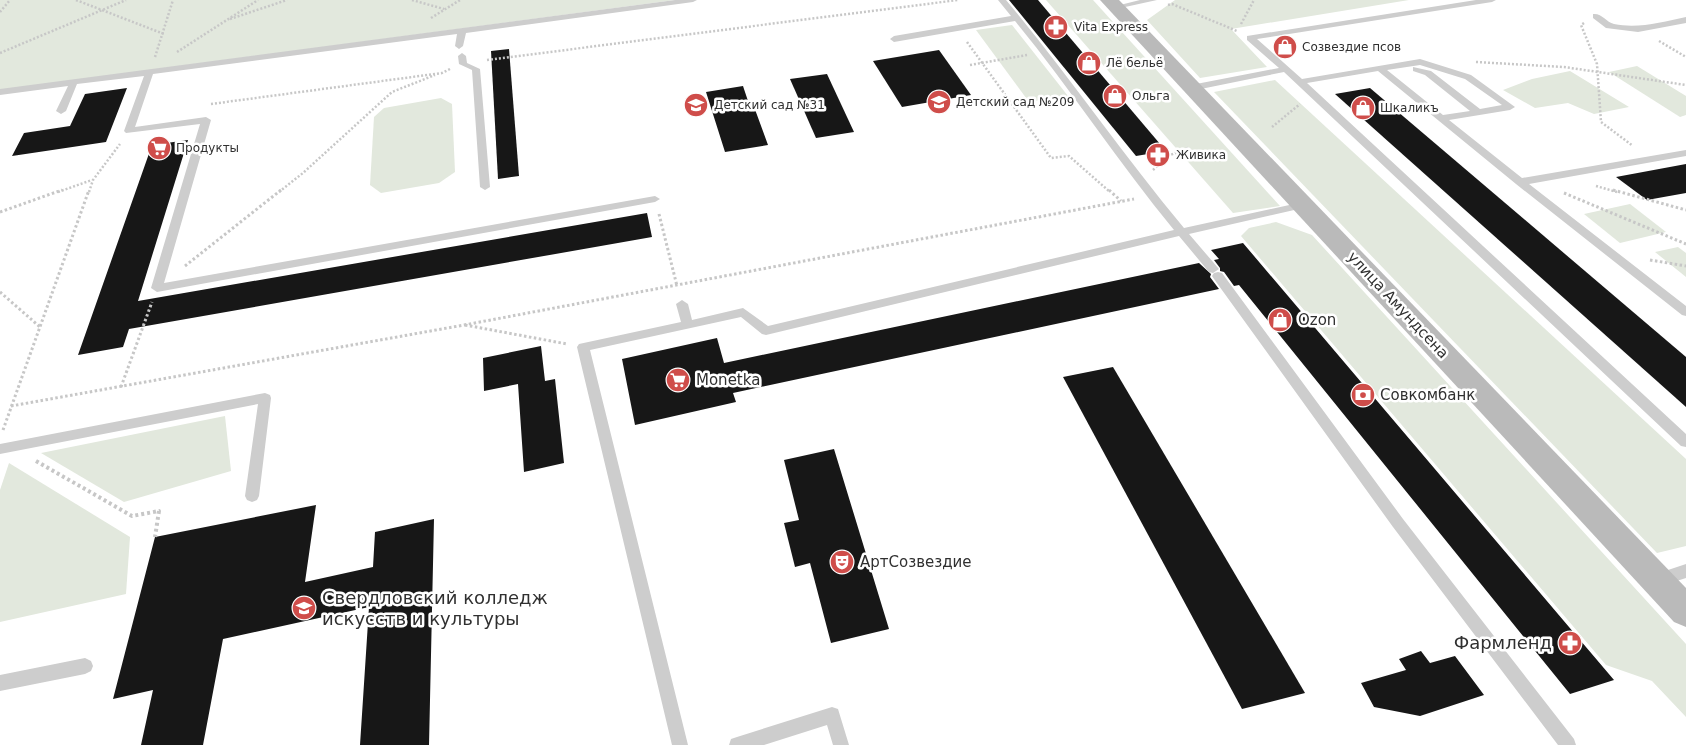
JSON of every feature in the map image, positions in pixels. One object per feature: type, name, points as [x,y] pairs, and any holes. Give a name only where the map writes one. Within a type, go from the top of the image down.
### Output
[{"type":"main road","name":"улица Амундсена","points":[[1112,4],[1242,139],[1686,611]]},
{"type":"lane","points":[[0,92],[150,70],[693,0]]},
{"type":"lane","points":[[1002,0],[1045,52],[1140,182],[1216,272],[1398,523],[1568,745]]},
{"type":"lane","points":[[1112,4],[1153,0]]},
{"type":"lane","points":[[1250,38],[1492,0]]},
{"type":"lane","points":[[1596,16],[1610,26],[1638,29],[1686,20]]},
{"type":"lane","points":[[894,39],[1017,18]]},
{"type":"lane","points":[[459,46],[462,31]]},
{"type":"lane","points":[[1250,38],[1286,69],[1686,442]]},
{"type":"lane","points":[[462,60],[476,69],[485,188]]},
{"type":"lane","points":[[1299,82],[1420,62],[1468,76],[1510,107],[1441,118]]},
{"type":"lane","points":[[1401,64],[1428,73],[1478,112]]},
{"type":"lane","points":[[1380,68],[1520,182],[1686,312]]},
{"type":"lane","points":[[1191,88],[1286,69]]},
{"type":"lane","points":[[150,70],[129,131],[206,120],[157,288],[655,199]]},
{"type":"lane","points":[[62,111],[74,82]]},
{"type":"lane","points":[[1520,182],[1686,153]]},
{"type":"lane","points":[[680,745],[583,346],[743,312],[766,331],[1181,232],[1303,206]]},
{"type":"lane","points":[[682,304],[688,324]]},
{"type":"lane","points":[[6,448],[265,398],[252,496]]},
{"type":"lane","points":[[1657,580],[1686,571]]},
{"type":"lane","points":[[0,683],[85,666]]},
{"type":"lane","points":[[737,745],[832,715],[841,745]]},
{"type":"path","points":[[0,12],[10,0]]},
{"type":"path","points":[[76,0],[164,34]]},
{"type":"path","points":[[0,53],[126,0]]},
{"type":"path","points":[[150,70],[164,34],[173,0]]},
{"type":"path","points":[[150,70],[258,0]]},
{"type":"path","points":[[222,22],[287,0]]},
{"type":"path","points":[[412,0],[445,9]]},
{"type":"path","points":[[121,387],[157,288],[303,174],[392,92],[442,73],[462,60],[958,0]]},
{"type":"path","points":[[1238,31],[1254,0]]},
{"type":"path","points":[[424,35],[425,22],[458,1]]},
{"type":"path","points":[[1166,5],[1172,4],[1238,31],[1250,38]]},
{"type":"path","points":[[1596,16],[1581,25],[1597,64],[1602,122],[1652,160]]},
{"type":"path","points":[[11,406],[464,325],[1122,202],[1069,156],[1051,158],[957,28]]},
{"type":"path","points":[[970,65],[1045,52]]},
{"type":"path","points":[[204,105],[442,73],[462,60]]},
{"type":"path","points":[[1470,62],[1564,67],[1686,85]]},
{"type":"path","points":[[1272,127],[1312,94]]},
{"type":"path","points":[[0,437],[93,180],[129,131]]},
{"type":"path","points":[[1168,156],[1188,148]]},
{"type":"path","points":[[0,212],[93,180]]},
{"type":"path","points":[[1531,180],[1686,244]]},
{"type":"path","points":[[1592,185],[1686,210]]},
{"type":"path","points":[[655,199],[682,304]]},
{"type":"path","points":[[0,292],[40,327]]},
{"type":"path","points":[[464,325],[583,346]]},
{"type":"path","points":[[3,429],[6,448],[132,516],[159,511],[155,537]]},
{"type":"shaded area","points":[[0,0],[675,0],[0,90]]},
{"type":"shaded area","points":[[1046,0],[1093,0],[1280,206],[1233,213]]},
{"type":"shaded area","points":[[1175,0],[1409,0],[1231,29],[1267,67],[1200,78],[1147,20]]},
{"type":"shaded area","points":[[1012,25],[1068,96],[1029,102],[976,30]]},
{"type":"shaded area","points":[[1637,66],[1686,96],[1686,115],[1680,117],[1609,72]]},
{"type":"shaded area","points":[[1570,71],[1629,107],[1594,114],[1568,103],[1535,108],[1503,90],[1532,79]]},
{"type":"shaded area","points":[[1275,80],[1686,459],[1686,546],[1657,553],[1214,92]]},
{"type":"shaded area","points":[[441,98],[452,104],[455,172],[439,183],[381,193],[370,185],[374,117],[384,108]]},
{"type":"shaded area","points":[[1630,204],[1666,232],[1620,243],[1584,214]]},
{"type":"shaded area","points":[[1276,222],[1312,235],[1686,644],[1686,717],[1652,681],[1606,665],[1241,236],[1249,228]]},
{"type":"shaded area","points":[[1678,247],[1686,253],[1686,277],[1655,252]]},
{"type":"shaded area","points":[[225,416],[231,471],[124,502],[41,453]]},
{"type":"shaded area","points":[[9,463],[130,537],[126,594],[0,622],[0,490]]},
{"type":"building","points":[[1009,0],[1038,0],[1166,151],[1136,156]]},
{"type":"building","points":[[509,49],[519,176],[498,179],[491,51]]},
{"type":"building","points":[[939,50],[971,95],[902,107],[873,61]]},
{"type":"building","points":[[827,74],[854,132],[816,138],[790,79]]},
{"type":"building","points":[[743,86],[749,104],[753,104],[768,145],[725,152],[706,92]]},
{"type":"building","points":[[127,88],[106,142],[12,156],[24,133],[70,126],[85,94]]},
{"type":"building","points":[[1370,88],[1686,357],[1686,407],[1335,94]]},
{"type":"building","points":[[188,140],[138,301],[647,213],[652,237],[129,329],[123,347],[78,355],[152,145]]},
{"type":"building","points":[[1686,164],[1686,193],[1647,200],[1616,177]]},
{"type":"building","points":[[1243,243],[1614,680],[1570,694],[1239,285],[1234,286],[1224,272],[1220,271],[1214,260],[1219,259],[1211,250]]},
{"type":"building","points":[[1199,263],[1211,274],[1210,277],[1219,289],[733,393],[736,402],[635,425],[622,359],[717,338],[724,363]]},
{"type":"building","points":[[541,346],[545,381],[555,379],[564,463],[524,472],[518,384],[484,391],[483,358]]},
{"type":"building","points":[[1113,367],[1305,693],[1242,709],[1063,377]]},
{"type":"building","points":[[834,449],[889,629],[831,643],[810,563],[795,567],[784,523],[799,520],[784,460]]},
{"type":"building","points":[[316,505],[305,582],[373,567],[375,532],[434,519],[429,745],[360,745],[369,607],[223,639],[203,745],[141,745],[153,690],[113,699],[155,537]]},
{"type":"building","points":[[1421,651],[1430,663],[1455,656],[1484,695],[1420,716],[1374,707],[1361,683],[1406,670],[1399,659]]},
{"type":"place","name":"Vita Express","points":[[1056,27]]},
{"type":"place","name":"Созвездие псов","points":[[1285,47]]},
{"type":"place","name":"Лё бельё","points":[[1089,63]]},
{"type":"place","name":"Ольга","points":[[1115,96]]},
{"type":"place","name":"Детский сад №209","points":[[939,102]]},
{"type":"place","name":"Детский сад №31","points":[[696,105]]},
{"type":"place","name":"Шкаликъ","points":[[1363,108]]},
{"type":"place","name":"Продукты","points":[[159,148]]},
{"type":"place","name":"Живика","points":[[1158,155]]},
{"type":"place","name":"Ozon","points":[[1280,320]]},
{"type":"place","name":"Monetka","points":[[678,380]]},
{"type":"place","name":"Совкомбанк","points":[[1363,395]]},
{"type":"place","name":"АртСозвездие","points":[[842,562]]},
{"type":"place","name":"Свердловский колледж искусств и культуры","points":[[304,608]]},
{"type":"place","name":"Фармленд","points":[[1570,643]]}]
